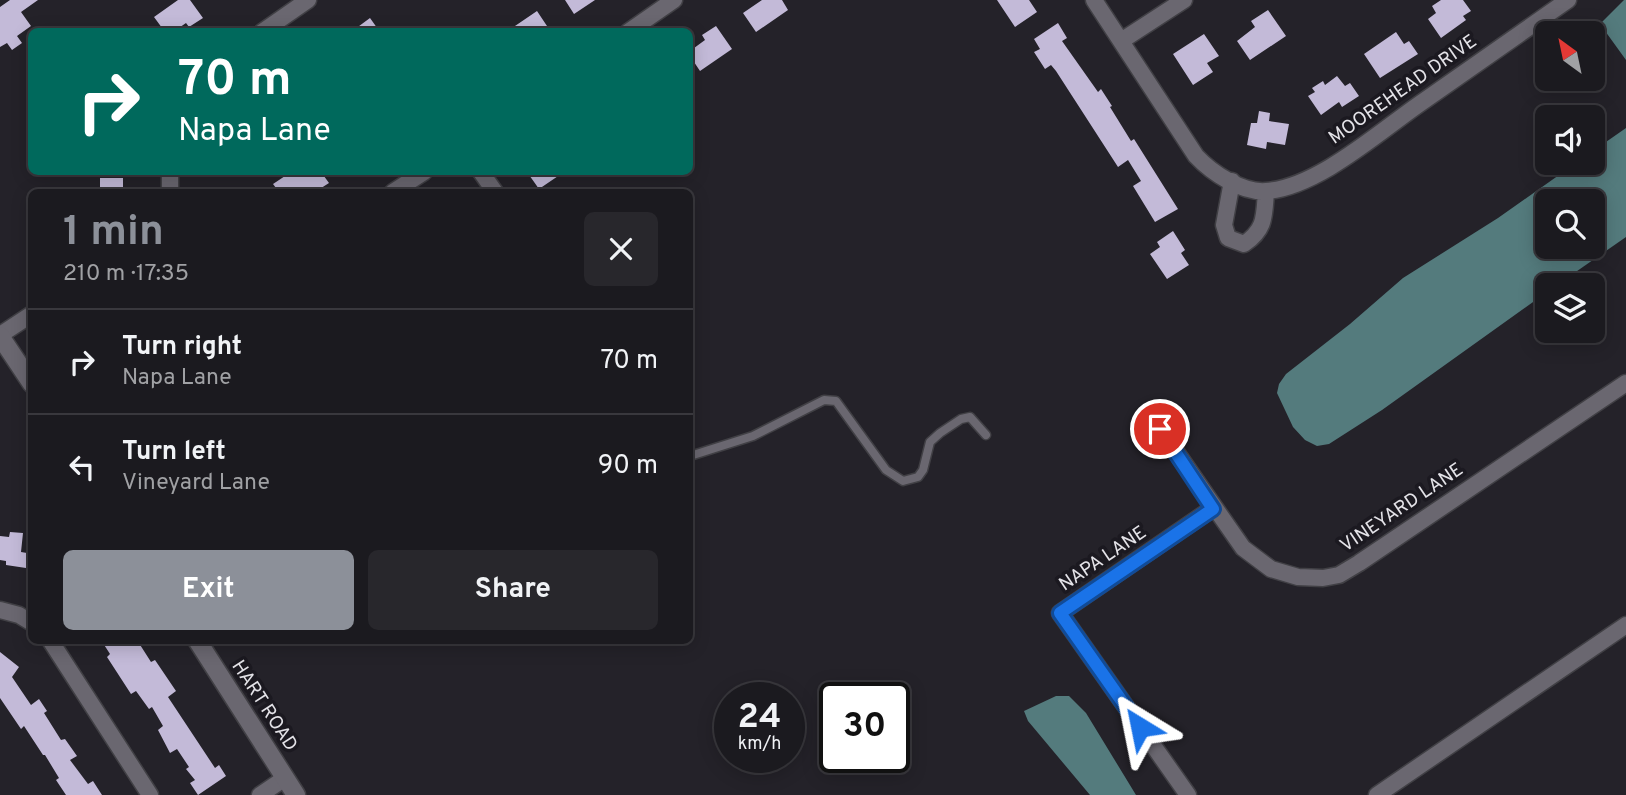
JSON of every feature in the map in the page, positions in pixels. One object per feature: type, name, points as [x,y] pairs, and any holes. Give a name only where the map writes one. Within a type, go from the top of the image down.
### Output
[{"type":"street","points":[[268,28],[308,0]]},
{"type":"street","points":[[1094,0],[1196,156],[1208,169],[1259,191],[1264,221],[1255,236],[1244,244],[1228,238],[1224,225],[1232,181]]},
{"type":"street","points":[[1121,41],[1184,0]]},
{"type":"street","name":"MOOREHEAD DRIVE","points":[[1259,191],[1298,185],[1339,161],[1568,0]]},
{"type":"street","points":[[633,28],[669,1]]},
{"type":"street","points":[[398,189],[419,175]]},
{"type":"street","points":[[28,317],[0,336],[28,378]]},
{"type":"street","name":"VINEYARD LANE","points":[[1160,429],[1213,509],[1243,548],[1271,569],[1298,577],[1323,578],[1339,575],[1359,563],[1624,389]]},
{"type":"street","name":"NAPA LANE","points":[[1188,795],[1060,613],[1213,509]]},
{"type":"street","points":[[0,610],[28,620]]},
{"type":"street","points":[[1377,795],[1626,625]]},
{"type":"street","points":[[53,644],[150,795]]},
{"type":"street","name":"HART ROAD","points":[[200,644],[296,795]]},
{"type":"street","points":[[261,795],[285,778]]},
{"type":"lane","points":[[693,455],[753,436],[831,399],[836,401],[886,470],[902,481],[918,477],[923,470],[930,442],[961,419],[970,417],[986,435]]},
{"type":"shaded area","points":[[1626,0],[1626,60],[1605,31],[1603,21]]},
{"type":"shaded area","points":[[1626,128],[1626,237],[1605,252],[1605,189],[1539,189],[1559,175],[1605,175],[1605,143]]},
{"type":"shaded area","points":[[1535,192],[1535,259],[1594,259],[1574,273],[1535,273],[1535,301],[1382,410],[1329,444],[1317,446],[1305,440],[1293,427],[1277,393],[1286,374],[1403,278]]},
{"type":"shaded area","points":[[1056,696],[1069,696],[1086,713],[1136,795],[1090,795],[1028,721],[1024,711]]},
{"type":"building","points":[[10,0],[38,0],[21,12],[31,26],[17,36],[22,43],[12,50],[7,43],[0,47],[0,7]]},
{"type":"building","points":[[178,0],[190,0],[203,18],[189,27],[186,23],[179,28],[162,28],[154,17]]},
{"type":"building","points":[[565,0],[595,0],[574,14]]},
{"type":"building","points":[[762,0],[782,0],[788,10],[756,32],[743,13]]},
{"type":"building","points":[[997,0],[1029,0],[1037,12],[1015,27]]},
{"type":"building","points":[[1441,0],[1463,0],[1471,11],[1463,16],[1466,20],[1441,38],[1428,19],[1436,13],[1432,6]]},
{"type":"building","points":[[1268,10],[1286,36],[1250,60],[1237,41],[1255,27],[1251,21]]},
{"type":"building","points":[[537,11],[548,28],[512,28]]},
{"type":"building","points":[[370,18],[377,28],[356,28]]},
{"type":"building","points":[[1058,23],[1067,38],[1062,41],[1098,92],[1101,89],[1131,141],[1134,139],[1178,209],[1155,222],[1133,186],[1141,181],[1128,160],[1118,167],[1056,71],[1051,65],[1045,69],[1034,52],[1040,49],[1034,39]]},
{"type":"building","points":[[716,26],[732,49],[700,71],[693,60],[693,49],[705,40],[702,35]]},
{"type":"building","points":[[1396,32],[1404,44],[1409,41],[1418,54],[1380,78],[1364,54]]},
{"type":"building","points":[[1204,34],[1219,56],[1207,63],[1213,72],[1193,85],[1173,54]]},
{"type":"building","points":[[1337,76],[1345,86],[1350,83],[1359,96],[1342,107],[1339,102],[1321,115],[1308,96],[1315,92],[1312,88],[1323,81],[1325,85]]},
{"type":"building","points":[[1259,111],[1270,113],[1269,121],[1289,124],[1285,145],[1267,142],[1266,149],[1247,145],[1251,123],[1257,123]]},
{"type":"building","points":[[286,175],[323,175],[329,183],[320,189],[277,189],[273,184]]},
{"type":"building","points":[[529,175],[560,175],[539,189]]},
{"type":"building","points":[[100,178],[123,178],[123,189],[100,189]]},
{"type":"building","points":[[1173,231],[1185,250],[1181,253],[1189,265],[1167,279],[1150,254],[1160,247],[1157,242]]},
{"type":"building","points":[[10,532],[23,533],[21,552],[27,553],[26,568],[6,565],[6,561],[0,560],[0,536],[9,537]]},
{"type":"building","points":[[104,644],[140,644],[151,662],[155,660],[176,691],[168,697],[215,768],[219,765],[226,776],[198,795],[190,783],[195,780],[186,769],[189,767],[177,749],[170,753],[158,730],[163,726],[152,707],[149,709],[136,691],[131,694],[107,657],[110,654]]},
{"type":"building","points":[[0,652],[19,667],[12,677],[31,705],[39,699],[47,711],[44,713],[61,740],[65,739],[77,756],[70,760],[88,784],[93,781],[102,795],[66,795],[45,755],[24,726],[21,729],[0,698]]},
{"type":"route","points":[[1140,727],[1060,613],[1213,509],[1160,429]]}]
